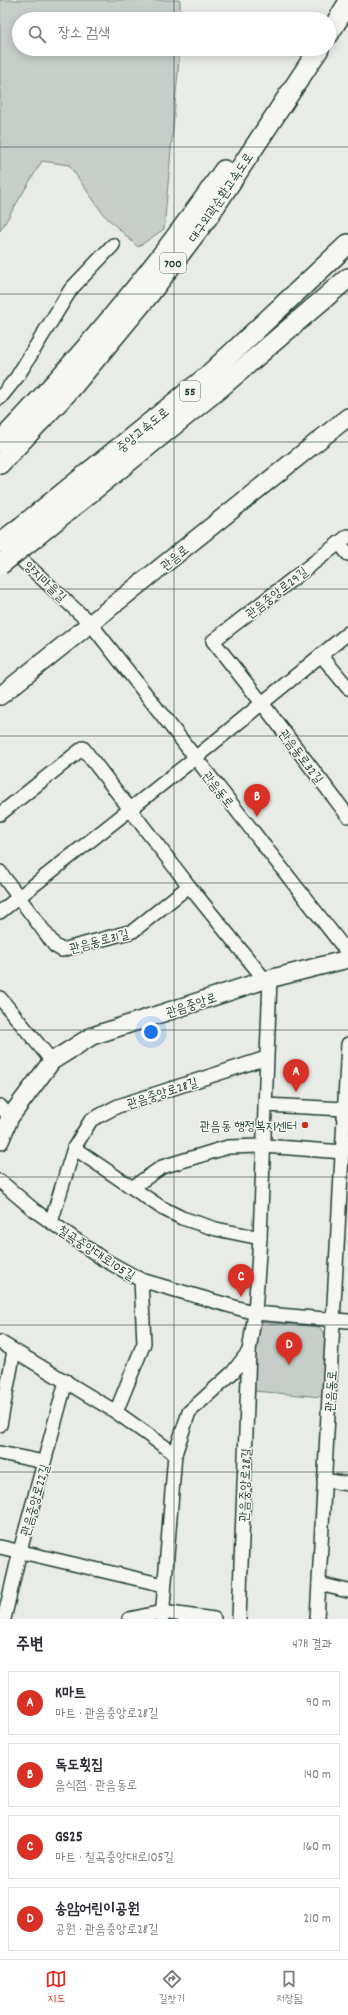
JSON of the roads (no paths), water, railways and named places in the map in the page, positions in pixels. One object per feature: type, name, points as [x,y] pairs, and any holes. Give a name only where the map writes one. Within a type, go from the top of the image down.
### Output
[{"type":"highway","points":[[327,12],[334,0]]},
{"type":"highway","points":[[336,23],[348,3]]},
{"type":"highway","name":"대구외곽순환고속도로","points":[[0,442],[35,405],[111,318],[154,264],[214,184],[270,104],[300,56]]},
{"type":"highway","name":"대구외곽순환고속도로","points":[[2,462],[70,390],[149,296],[208,217],[314,56]]},
{"type":"highway","name":"중앙고속도로","points":[[0,565],[27,532],[205,378],[348,244]]},
{"type":"highway","name":"중앙고속도로","points":[[0,543],[27,532],[220,388],[348,278]]},
{"type":"main road","name":"관음로","points":[[0,696],[348,417]]},
{"type":"main road","name":"관음중앙로","points":[[0,1141],[5,1111],[52,1061],[92,1036],[267,979],[348,959]]},
{"type":"street","points":[[0,398],[17,377],[71,289],[113,245]]},
{"type":"street","name":"양지마을길","points":[[0,539],[34,569],[91,624]]},
{"type":"street","name":"관음중앙로29길","points":[[213,641],[344,539],[348,554]]},
{"type":"street","name":"관음동로","points":[[91,624],[348,953]]},
{"type":"street","points":[[0,912],[195,758],[348,633]]},
{"type":"street","name":"관음동로32길","points":[[213,641],[345,813]]},
{"type":"street","points":[[321,655],[348,688]]},
{"type":"street","points":[[0,814],[83,748],[189,886],[267,979]]},
{"type":"street","name":"관음동로31길","points":[[0,872],[55,946],[62,950],[133,931],[189,886]]},
{"type":"street","name":"관음중앙로28길","points":[[239,1619],[249,1351],[255,1313],[260,1238],[264,1146],[267,979]]},
{"type":"street","points":[[0,998],[52,1061]]},
{"type":"street","name":"관음동로","points":[[317,1619],[343,1152],[346,1124],[345,1109],[348,1044]]},
{"type":"street","name":"관음중앙로28길","points":[[51,1222],[74,1148],[90,1120],[118,1106],[266,1058]]},
{"type":"street","points":[[265,1105],[345,1109]]},
{"type":"street","points":[[133,1187],[162,1167],[228,1147],[264,1146],[343,1152]]},
{"type":"street","points":[[74,1148],[162,1208],[182,1218],[216,1229],[260,1238]]},
{"type":"street","name":"칠곡중앙대로105길","points":[[0,1181],[51,1222],[103,1258],[140,1280],[172,1291],[255,1313],[348,1321]]},
{"type":"street","points":[[116,1412],[144,1343],[140,1280]]},
{"type":"street","points":[[0,1342],[116,1412],[175,1454]]},
{"type":"street","points":[[0,1425],[14,1351]]},
{"type":"street","name":"관음중앙로28길","points":[[162,1616],[175,1454],[189,1412],[233,1372],[249,1351]]},
{"type":"street","name":"관음중앙로22길","points":[[4,1619],[20,1551],[66,1381]]},
{"type":"street","points":[[0,1453],[44,1462]]},
{"type":"street","points":[[324,1480],[348,1484]]},
{"type":"street","points":[[0,1547],[164,1585]]},
{"type":"street","points":[[319,1584],[348,1591]]},
{"type":"street","points":[[129,1619],[162,1616],[214,1619]]},
{"type":"place","name":"독도횟집","points":[[257,817]]},
{"type":"place","name":"K마트","points":[[296,1092]]},
{"type":"place","name":"관음동 행정복지센터","points":[[305,1125]]},
{"type":"place","name":"GS25","points":[[241,1297]]},
{"type":"place","name":"송암어린이공원","points":[[289,1365]]}]
